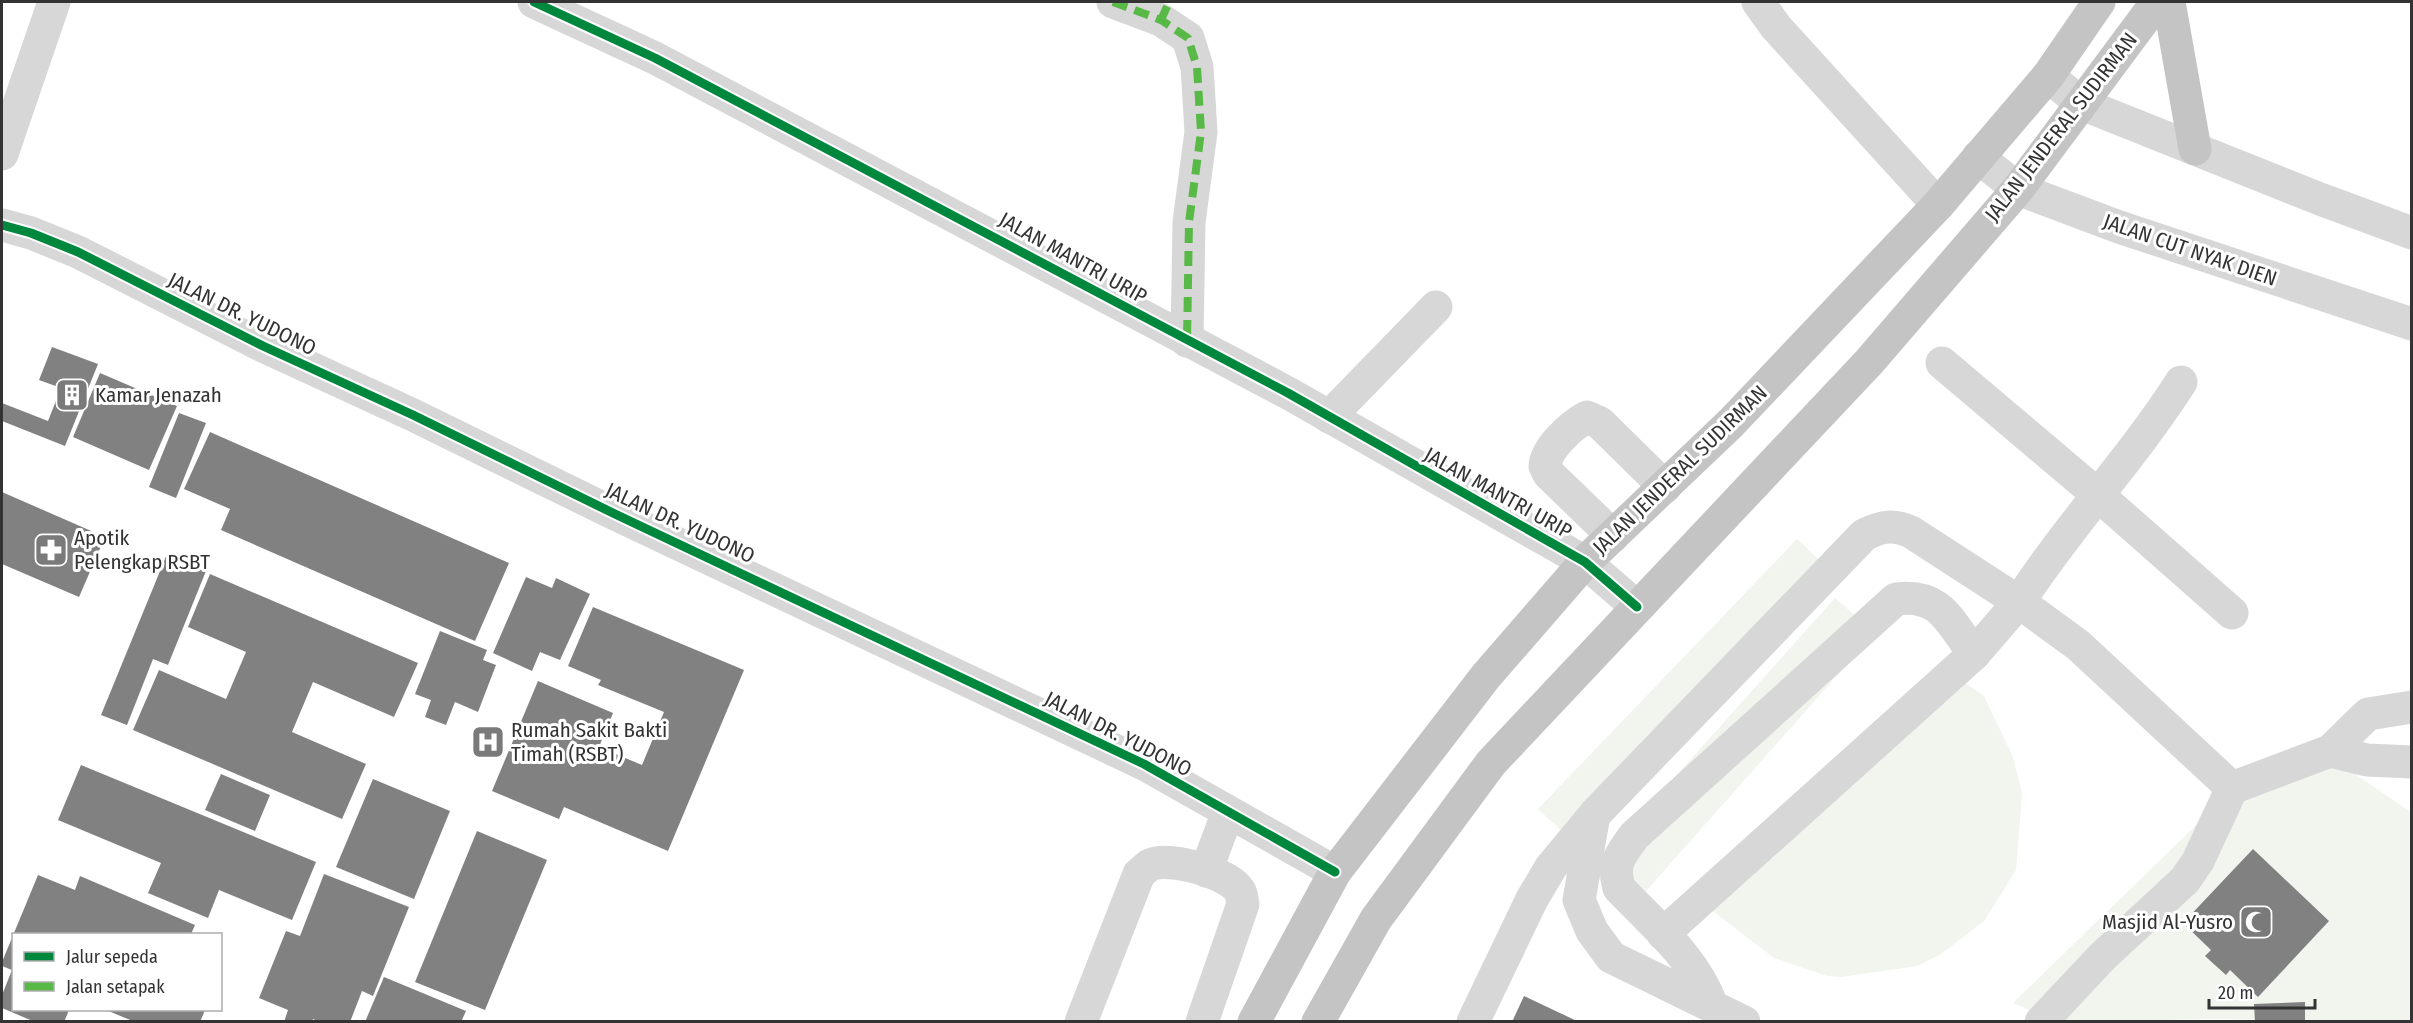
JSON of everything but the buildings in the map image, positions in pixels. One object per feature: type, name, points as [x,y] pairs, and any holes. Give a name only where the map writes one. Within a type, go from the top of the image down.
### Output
[{"type":"highway","name":"JALAN JENDERAL SUDIRMAN","points":[[1254,1022],[1335,872],[1486,676],[1585,562],[1731,423],[1938,205],[2048,76],[2099,2]]},
{"type":"highway","name":"JALAN JENDERAL SUDIRMAN","points":[[1318,1022],[1376,919],[1491,763],[1869,362],[2018,189],[2157,2]]},
{"type":"highway","points":[[2169,2],[2195,149]]},
{"type":"street","points":[[2,154],[54,2]]},
{"type":"street","name":"JALAN MANTRI URIP","points":[[534,2],[655,58],[1047,263],[1186,341],[1288,393],[1585,562],[1637,607]]},
{"type":"street","points":[[1113,2],[1165,11],[1188,38],[1197,67],[1201,132],[1189,222],[1186,341]]},
{"type":"street","points":[[1758,2],[1776,27],[1938,205]]},
{"type":"street","points":[[2048,76],[2082,104],[2412,232]]},
{"type":"street","name":"JALAN CUT NYAK DIEN","points":[[1977,157],[2018,189],[2120,227],[2412,324]]},
{"type":"street","name":"JALAN DR. YUDONO","points":[[2,225],[32,233],[78,252],[263,346],[413,415],[615,514],[1144,764],[1335,872]]},
{"type":"street","points":[[1329,417],[1436,307]]},
{"type":"street","points":[[1942,363],[2098,495],[2232,613]]},
{"type":"street","points":[[1663,934],[1974,654],[2019,602],[2039,571],[2151,429],[2181,382]]},
{"type":"street","points":[[1613,536],[1549,474],[1545,466],[1549,452],[1580,421],[1587,417],[1600,423],[1665,487]]},
{"type":"street","points":[[1473,1022],[1551,867],[1594,815],[1864,535],[1882,526],[1898,526],[1911,532],[2019,602],[2078,645],[2232,788]]},
{"type":"street","points":[[1712,1006],[1704,984],[1663,934],[1619,888],[1614,872],[1618,860],[1634,836],[1896,600],[1913,597],[1929,600],[1944,613],[1974,654]]},
{"type":"street","points":[[2041,1022],[2102,957],[2185,880],[2198,861],[2232,788],[2330,751],[2368,714],[2412,707]]},
{"type":"street","points":[[2330,751],[2367,760],[2412,762]]},
{"type":"street","points":[[1206,871],[1228,812]]},
{"type":"street","points":[[1594,815],[1579,900],[1592,931],[1611,957],[1743,1022]]},
{"type":"street","points":[[1081,1022],[1139,874],[1151,865],[1169,863],[1193,866],[1228,880],[1239,890],[1243,904],[1202,1022]]},
{"type":"shaded area","points":[[1797,539],[1840,580],[1581,849],[1538,809]]},
{"type":"shaded area","points":[[1835,598],[1875,633],[1631,908],[1590,872]]},
{"type":"shaded area","points":[[1939,664],[1984,696],[2013,757],[2022,793],[2016,870],[1984,921],[1941,954],[1917,966],[1841,977],[1827,976],[1774,958],[1709,908]]},
{"type":"shaded area","points":[[2318,749],[2411,812],[2411,1021],[2211,1019],[2058,1022],[2013,1003],[2221,801]]},
{"type":"marked path","points":[[1113,2],[1161,20],[1188,38],[1197,67],[1201,132],[1189,222],[1187,341]]},
{"type":"marked path","points":[[1161,20],[1169,2]]},
{"type":"cycle path","points":[[534,2],[655,58],[1288,393],[1585,562],[1637,607]]},
{"type":"cycle path","points":[[2,225],[31,233],[78,252],[263,346],[413,415],[615,514],[1144,764],[1335,872]]},
{"type":"place","name":"Kamar Jenazah","points":[[72,395]]},
{"type":"place","name":"Apotik Pelengkap RSBT","points":[[51,550]]},
{"type":"place","name":"Rumah Sakit Bakti Timah (RSBT)","points":[[488,742]]},
{"type":"place","name":"Masjid Al-Yusro","points":[[2256,922]]}]
